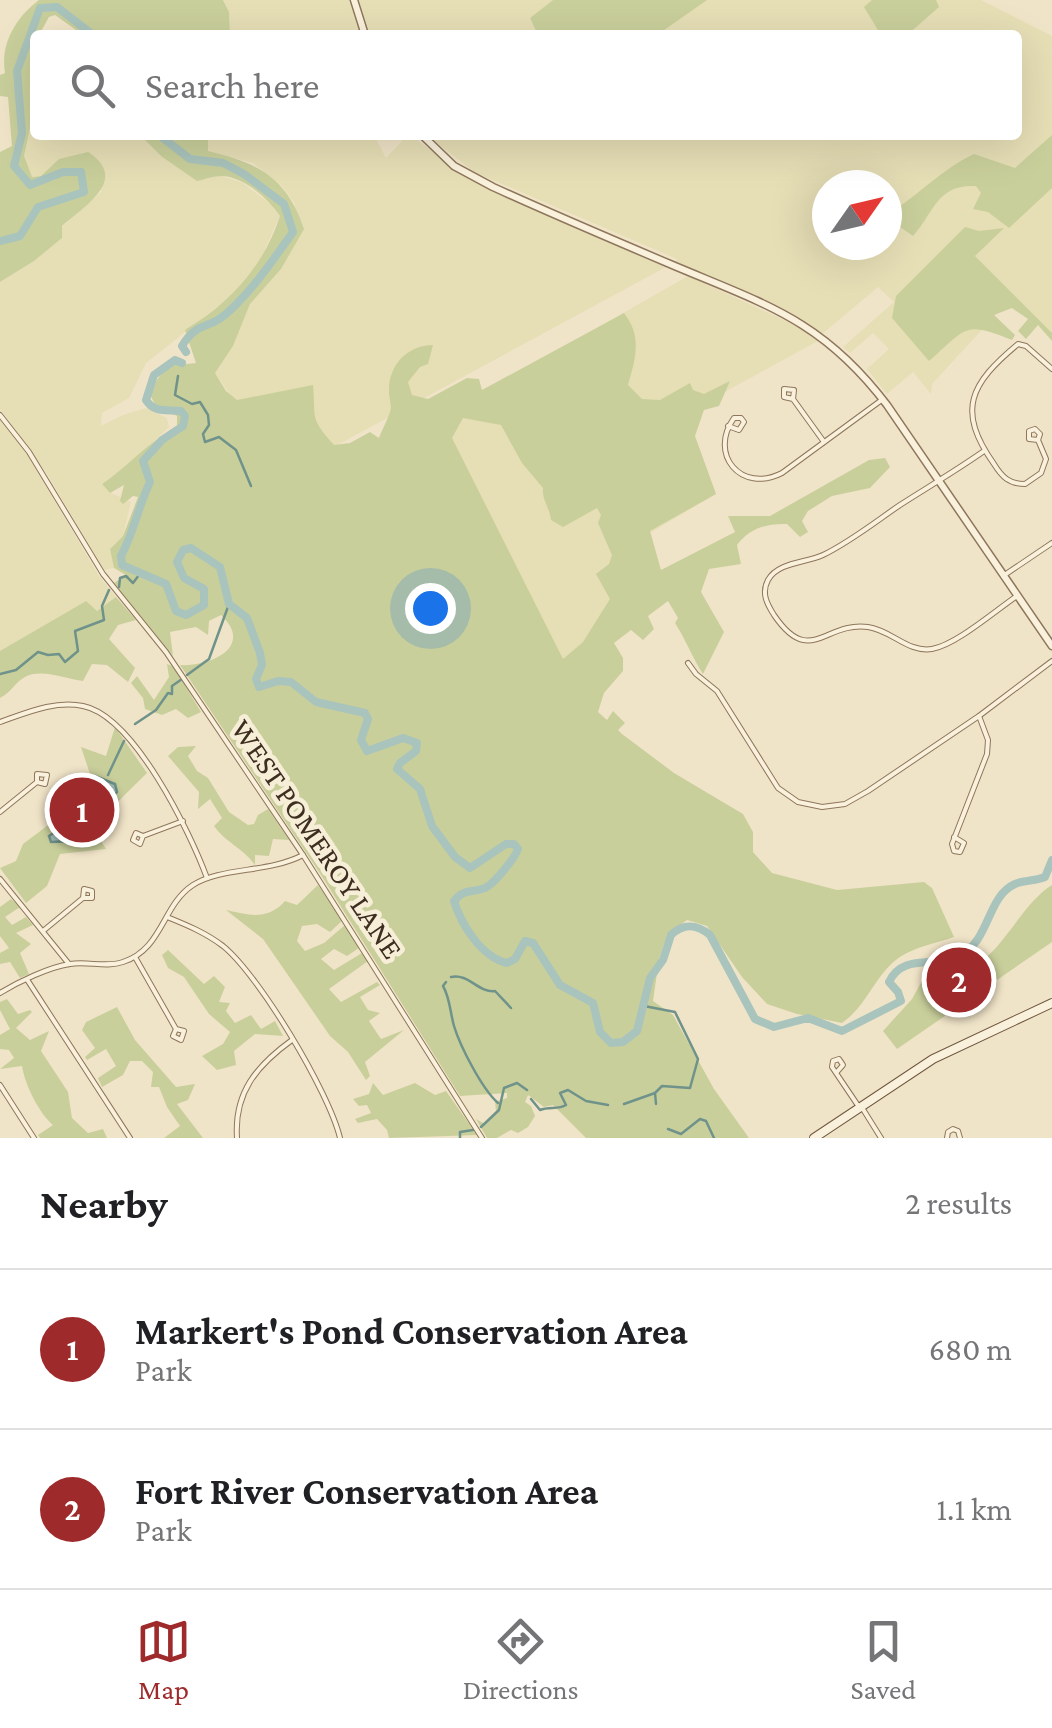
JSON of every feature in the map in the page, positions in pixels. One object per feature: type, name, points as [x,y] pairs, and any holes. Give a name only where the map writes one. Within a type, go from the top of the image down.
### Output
[{"type":"main road","points":[[814,1138],[933,1060],[1052,1004]]},
{"type":"street","points":[[354,0],[363,30]]},
{"type":"street","points":[[426,140],[471,176],[803,323],[848,359],[883,399],[1052,646]]},
{"type":"street","points":[[1038,440],[1045,452],[1045,465],[1038,477],[1023,484],[1004,478],[984,451],[972,424],[974,397],[988,374],[1019,344],[1052,369]]},
{"type":"street","points":[[792,399],[824,442]]},
{"type":"street","points":[[728,426],[724,438],[727,456],[738,472],[753,479],[778,474],[883,399]]},
{"type":"street","name":"WEST POMEROY LANE","points":[[0,415],[29,452],[103,574],[166,652],[304,855],[482,1138]]},
{"type":"street","points":[[984,451],[828,552],[781,568],[770,577],[765,591],[768,604],[786,632],[804,641],[865,626],[887,632],[912,647],[932,649],[1017,596]]},
{"type":"street","points":[[1004,576],[1052,543]]},
{"type":"street","points":[[688,663],[716,689],[778,788],[812,806],[834,806],[854,799],[979,716],[1052,660]]},
{"type":"street","points":[[0,722],[67,704],[104,714],[120,727],[183,821],[207,878]]},
{"type":"street","points":[[954,838],[984,766],[988,740],[979,716]]},
{"type":"street","points":[[0,812],[37,782]]},
{"type":"street","points":[[144,836],[183,821]]},
{"type":"street","points":[[0,993],[69,964],[113,965],[135,957],[153,942],[183,892],[207,878],[269,869],[304,855]]},
{"type":"street","points":[[0,879],[69,964]]},
{"type":"street","points":[[43,931],[83,898]]},
{"type":"street","points":[[168,917],[208,936],[234,956],[320,1084],[340,1138]]},
{"type":"street","points":[[135,957],[176,1029]]},
{"type":"street","points":[[28,981],[130,1138]]},
{"type":"street","points":[[237,1138],[237,1115],[248,1082],[270,1056],[292,1040]]},
{"type":"street","points":[[836,1072],[882,1138]]},
{"type":"street","points":[[0,1085],[34,1138]]},
{"type":"street","points":[[947,1138],[953,1129],[960,1138]]},
{"type":"shaded area","points":[[223,0],[351,0],[360,30],[230,30],[229,12]]},
{"type":"shaded area","points":[[359,0],[553,0],[530,18],[536,30],[368,30]]},
{"type":"shaded area","points":[[697,0],[981,0],[1052,36],[1052,334],[1013,296],[932,384],[931,394],[913,372],[887,394],[867,369],[889,349],[873,333],[850,353],[843,347],[894,302],[878,287],[822,334],[675,262],[677,259],[474,172],[433,140],[1022,140],[1022,30],[654,30]]},
{"type":"shaded area","points":[[30,128],[30,140],[145,140],[161,156],[243,183],[280,216],[256,269],[232,295],[146,363],[129,398],[102,413],[101,426],[146,408],[167,418],[169,427],[127,468],[102,484],[109,492],[131,502],[123,536],[110,549],[114,568],[104,570],[47,474],[0,409],[0,282],[62,238],[62,227],[102,191],[59,159],[41,176],[32,177],[24,156]]},
{"type":"shaded area","points":[[208,140],[377,140],[386,158],[403,140],[417,140],[471,180],[666,267],[328,450],[243,413],[215,373],[233,346],[250,304],[281,269],[295,204],[282,186],[253,163],[208,151]]},
{"type":"shaded area","points":[[688,276],[795,325],[818,341],[686,413],[716,494],[631,544],[655,580],[562,660],[508,551],[372,443],[520,372]]},
{"type":"shaded area","points":[[0,420],[26,453],[99,576],[116,597],[97,611],[86,601],[0,651]]},
{"type":"green space","points":[[39,0],[223,0],[229,12],[230,30],[76,30],[55,15],[49,17],[42,30],[30,30],[30,128],[24,156],[32,177],[41,176],[59,159],[88,152],[100,162],[104,182],[91,201],[62,226],[62,238],[0,282],[0,152],[12,146],[8,97],[0,96],[0,75],[5,73],[7,42],[23,14]]},
{"type":"green space","points":[[553,0],[707,0],[664,30],[536,30],[530,18]]},
{"type":"green space","points":[[872,0],[936,0],[939,7],[913,30],[878,30],[864,7]]},
{"type":"green space","points":[[1052,135],[1052,188],[1009,228],[988,212],[973,209],[981,193],[976,186],[945,194],[913,236],[902,228],[902,204],[974,154],[1015,168]]},
{"type":"green space","points":[[145,140],[208,140],[208,151],[242,161],[269,175],[297,211],[304,229],[281,269],[250,304],[233,346],[215,373],[237,400],[313,385],[315,417],[334,445],[350,443],[370,432],[379,438],[391,408],[392,374],[401,359],[415,349],[433,345],[428,364],[420,367],[408,382],[412,395],[428,399],[467,378],[479,379],[482,390],[624,313],[635,339],[628,385],[642,399],[660,400],[690,383],[693,390],[704,394],[730,381],[719,406],[704,410],[695,436],[716,494],[650,531],[661,570],[735,532],[728,516],[770,516],[869,460],[885,458],[890,467],[870,488],[832,496],[808,511],[802,521],[808,532],[800,537],[787,524],[759,528],[737,545],[741,564],[709,569],[701,592],[724,632],[703,674],[675,623],[678,618],[668,601],[648,616],[654,629],[643,640],[631,630],[614,643],[623,658],[623,671],[604,693],[598,712],[607,720],[613,711],[625,723],[618,730],[622,734],[674,773],[743,814],[753,832],[753,852],[772,873],[837,890],[924,882],[932,888],[954,937],[900,957],[842,1023],[767,1004],[742,977],[707,926],[687,920],[667,935],[653,1001],[673,1015],[714,1089],[749,1138],[586,1138],[553,1105],[544,1107],[528,1095],[525,1102],[535,1116],[528,1127],[518,1133],[511,1130],[497,1138],[487,1138],[476,1119],[485,1124],[496,1111],[495,1102],[507,1098],[507,1093],[460,1096],[321,875],[180,665],[204,663],[224,653],[233,637],[230,626],[221,615],[209,621],[208,635],[196,627],[170,632],[173,656],[114,583],[126,575],[114,568],[110,549],[123,536],[138,497],[133,496],[123,504],[120,501],[124,485],[110,493],[102,484],[157,439],[177,428],[177,416],[155,404],[150,395],[155,384],[175,360],[178,365],[196,363],[185,330],[217,308],[243,282],[264,251],[280,216],[262,196],[238,180],[221,176],[197,181]],"holes":[[[463,418],[501,425],[522,463],[543,488],[551,520],[563,527],[597,508],[601,515],[598,523],[612,555],[609,564],[596,574],[610,599],[583,642],[563,659],[452,438]]]},
{"type":"green space","points":[[965,227],[979,231],[1004,228],[975,256],[1052,333],[1052,341],[1038,325],[1026,339],[1018,331],[1028,319],[1012,308],[994,315],[1015,335],[1012,340],[984,330],[966,331],[929,361],[892,318],[896,296]]},
{"type":"green space","points":[[116,597],[136,620],[118,625],[109,639],[135,668],[128,682],[107,665],[92,664],[83,681],[31,675],[0,698],[0,651],[86,601],[97,611]]},
{"type":"green space","points":[[167,664],[174,667],[201,712],[188,718],[176,709],[162,715],[145,709],[143,698],[131,683],[137,676],[154,700],[169,677]]},
{"type":"green space","points":[[115,727],[147,773],[92,827],[106,849],[60,854],[47,886],[26,903],[0,868],[16,861],[23,844],[51,823],[60,798],[48,786],[62,797],[90,774],[81,747],[106,756]]},
{"type":"green space","points":[[196,746],[188,756],[197,771],[208,778],[229,812],[248,825],[268,809],[289,840],[273,839],[269,856],[255,855],[255,865],[214,826],[222,818],[210,799],[198,809],[199,792],[168,756],[178,747]]},
{"type":"green space","points":[[318,885],[343,920],[330,932],[317,924],[302,926],[297,941],[305,951],[324,943],[345,925],[359,948],[347,956],[334,949],[321,959],[334,970],[362,953],[368,961],[329,989],[341,1002],[377,982],[380,985],[360,997],[368,1010],[380,1013],[369,1021],[381,1039],[404,1030],[365,1062],[370,1076],[366,1080],[348,1052],[330,1036],[263,939],[226,910],[264,914],[285,901],[297,905]]},
{"type":"green space","points":[[1052,885],[1052,942],[897,1049],[883,1031],[912,999],[928,970],[952,974],[981,962]]},
{"type":"green space","points":[[11,899],[20,907],[5,917],[12,925],[26,917],[33,925],[16,933],[31,944],[20,953],[29,974],[20,978],[10,962],[0,964],[0,953],[9,948],[0,936],[0,907]]},
{"type":"green space","points":[[168,950],[204,984],[214,976],[225,987],[219,1002],[230,1003],[226,1011],[235,1023],[251,1015],[261,1029],[275,1021],[283,1036],[255,1034],[234,1051],[236,1065],[217,1070],[202,1056],[223,1044],[230,1032],[209,1014],[184,977],[168,968],[162,955]]},
{"type":"green space","points":[[7,999],[18,1014],[32,1012],[16,1028],[30,1040],[49,1031],[41,1051],[68,1092],[72,1118],[88,1133],[103,1129],[107,1138],[40,1138],[38,1135],[53,1125],[33,1098],[22,1066],[0,1069],[14,1058],[9,1050],[0,1049],[0,1035],[10,1029],[0,1010],[0,1002]]},
{"type":"green space","points":[[117,1007],[135,1040],[176,1087],[195,1084],[188,1100],[177,1104],[203,1138],[164,1138],[180,1126],[159,1087],[151,1087],[153,1072],[142,1061],[130,1061],[123,1075],[102,1087],[98,1078],[116,1066],[106,1049],[87,1060],[85,1057],[95,1048],[82,1030],[86,1022]]},
{"type":"green space","points":[[373,1083],[383,1095],[415,1083],[435,1095],[446,1091],[477,1135],[389,1138],[377,1119],[358,1123],[355,1119],[371,1113],[367,1105],[359,1106],[353,1099],[369,1094]]},
{"type":"water","points":[[95,776],[115,784],[117,792],[90,820],[83,835],[73,841],[51,842],[49,836],[70,822]]},
{"type":"waterway","points":[[32,30],[40,8],[57,7],[87,30]]},
{"type":"waterway","points":[[0,241],[20,236],[38,207],[84,192],[81,172],[63,172],[30,185],[14,166],[22,133],[17,71],[30,35]]},
{"type":"waterway","points":[[165,140],[190,159],[223,163],[244,174],[284,204],[293,232],[236,305],[187,338],[182,346],[186,352]]},
{"type":"waterway","points":[[182,363],[175,360],[154,375],[146,400],[157,409],[181,411],[185,416],[183,426],[162,440],[143,461],[150,482],[121,556],[122,565],[166,584],[176,611],[186,615],[204,605],[204,589],[184,578],[177,562],[183,550],[191,548],[220,567],[229,604],[247,618],[260,653],[262,665],[256,679],[259,687],[291,682],[316,702],[365,713],[368,719],[361,740],[367,751],[403,738],[417,743],[416,751],[397,769],[420,789],[432,826],[455,857],[470,868],[506,844],[514,844],[518,849],[489,886],[465,892],[454,901],[467,929],[489,954],[507,963],[515,959],[525,941],[533,943],[560,985],[593,1003],[600,1032],[611,1043],[623,1042],[637,1031],[650,978],[663,960],[671,935],[681,928],[695,927],[710,935],[755,1019],[774,1027],[808,1018],[842,1031],[901,1001],[889,982],[902,967],[948,960],[969,950],[1006,890],[1045,877],[1052,860]]},
{"type":"waterway","points":[[178,376],[175,395],[192,404],[200,402],[208,415],[205,442],[219,437],[236,450],[251,486]]},
{"type":"waterway","points":[[119,587],[120,578],[126,576],[133,583],[139,575]]},
{"type":"waterway","points":[[0,674],[16,670],[38,652],[59,654],[65,662],[78,651],[75,631],[104,620],[102,606],[109,590]]},
{"type":"waterway","points":[[187,675],[209,659],[229,604]]},
{"type":"waterway","points":[[135,724],[156,710],[168,693],[172,694],[172,686],[182,679]]},
{"type":"waterway","points":[[108,775],[124,741]]},
{"type":"waterway","points":[[451,977],[495,991],[511,1008]]},
{"type":"waterway","points":[[446,982],[443,986],[461,1044],[498,1103]]},
{"type":"waterway","points":[[644,1006],[675,1012],[698,1059],[690,1088],[662,1086],[655,1093],[656,1104]]},
{"type":"waterway","points":[[481,1127],[499,1110],[504,1088],[517,1083],[527,1090]]},
{"type":"waterway","points":[[531,1099],[540,1110],[560,1107],[566,1105],[560,1093],[568,1090],[586,1101],[608,1105]]},
{"type":"waterway","points":[[624,1104],[655,1093]]},
{"type":"waterway","points":[[668,1129],[681,1134],[700,1119],[706,1121],[714,1138]]},
{"type":"waterway","points":[[460,1138],[460,1132],[473,1130]]},
{"type":"place","name":"Markert's Pond Conservation Area","points":[[82,810]]},
{"type":"place","name":"Fort River Conservation Area","points":[[959,980]]}]
